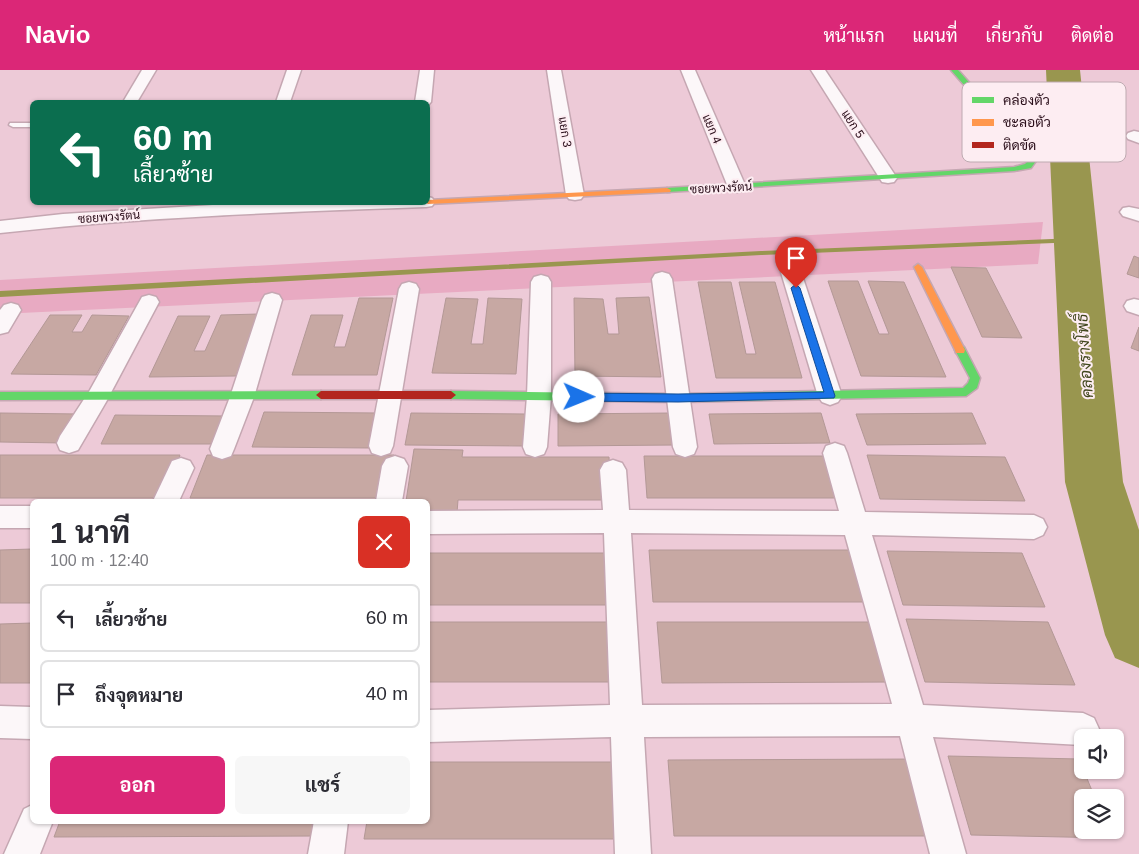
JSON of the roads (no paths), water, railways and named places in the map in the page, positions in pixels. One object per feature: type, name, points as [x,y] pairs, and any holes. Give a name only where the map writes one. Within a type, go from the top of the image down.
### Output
[{"type":"street","points":[[131,100],[149,70]]},
{"type":"street","points":[[284,100],[294,70]]},
{"type":"street","points":[[423,100],[427,70]]},
{"type":"street","name":"แยก 3","points":[[554,70],[575,195]]},
{"type":"street","name":"แยก 4","points":[[688,70],[737,187]]},
{"type":"street","name":"แยก 5","points":[[818,70],[888,178]]},
{"type":"street","name":"ซอยพวงรัตน์","points":[[954,70],[965,82]]},
{"type":"street","name":"ซอยพวงรัตน์","points":[[430,202],[888,178],[1014,169],[1028,166],[1032,162]]},
{"type":"street","name":"ซอยพวงรัตน์","points":[[63,220],[70,205]]},
{"type":"street","name":"ซอยพวงรัตน์","points":[[0,227],[247,205]]},
{"type":"street","points":[[0,396],[242,397],[390,394],[678,398],[966,392],[973,385],[975,378],[918,267]]},
{"type":"street","points":[[790,269],[830,396]]},
{"type":"street","points":[[662,279],[685,448]]},
{"type":"street","points":[[535,447],[539,396],[541,282]]},
{"type":"street","points":[[389,499],[390,394],[409,289]]},
{"type":"street","points":[[222,449],[242,397],[272,300]]},
{"type":"street","points":[[69,443],[98,396],[149,302]]},
{"type":"street","points":[[835,452],[912,720],[948,854]]},
{"type":"street","points":[[167,499],[181,468]]},
{"type":"street","points":[[613,470],[633,854]]},
{"type":"street","points":[[0,516],[30,517]]},
{"type":"street","points":[[430,522],[856,522],[1034,527]]},
{"type":"street","points":[[430,726],[625,721],[912,720],[1083,729]]},
{"type":"street","points":[[0,722],[30,723]]},
{"type":"street","points":[[22,854],[35,824]]},
{"type":"street","points":[[326,854],[331,824]]},
{"type":"lane","points":[[13,125],[30,125]]},
{"type":"waterway","name":"คลองรางโพธิ์","points":[[1063,70],[1064,82]]},
{"type":"waterway","name":"คลองรางโพธิ์","points":[[1070,162],[1094,482],[1139,635]]},
{"type":"waterway","points":[[0,294],[761,253],[1076,240]]}]
